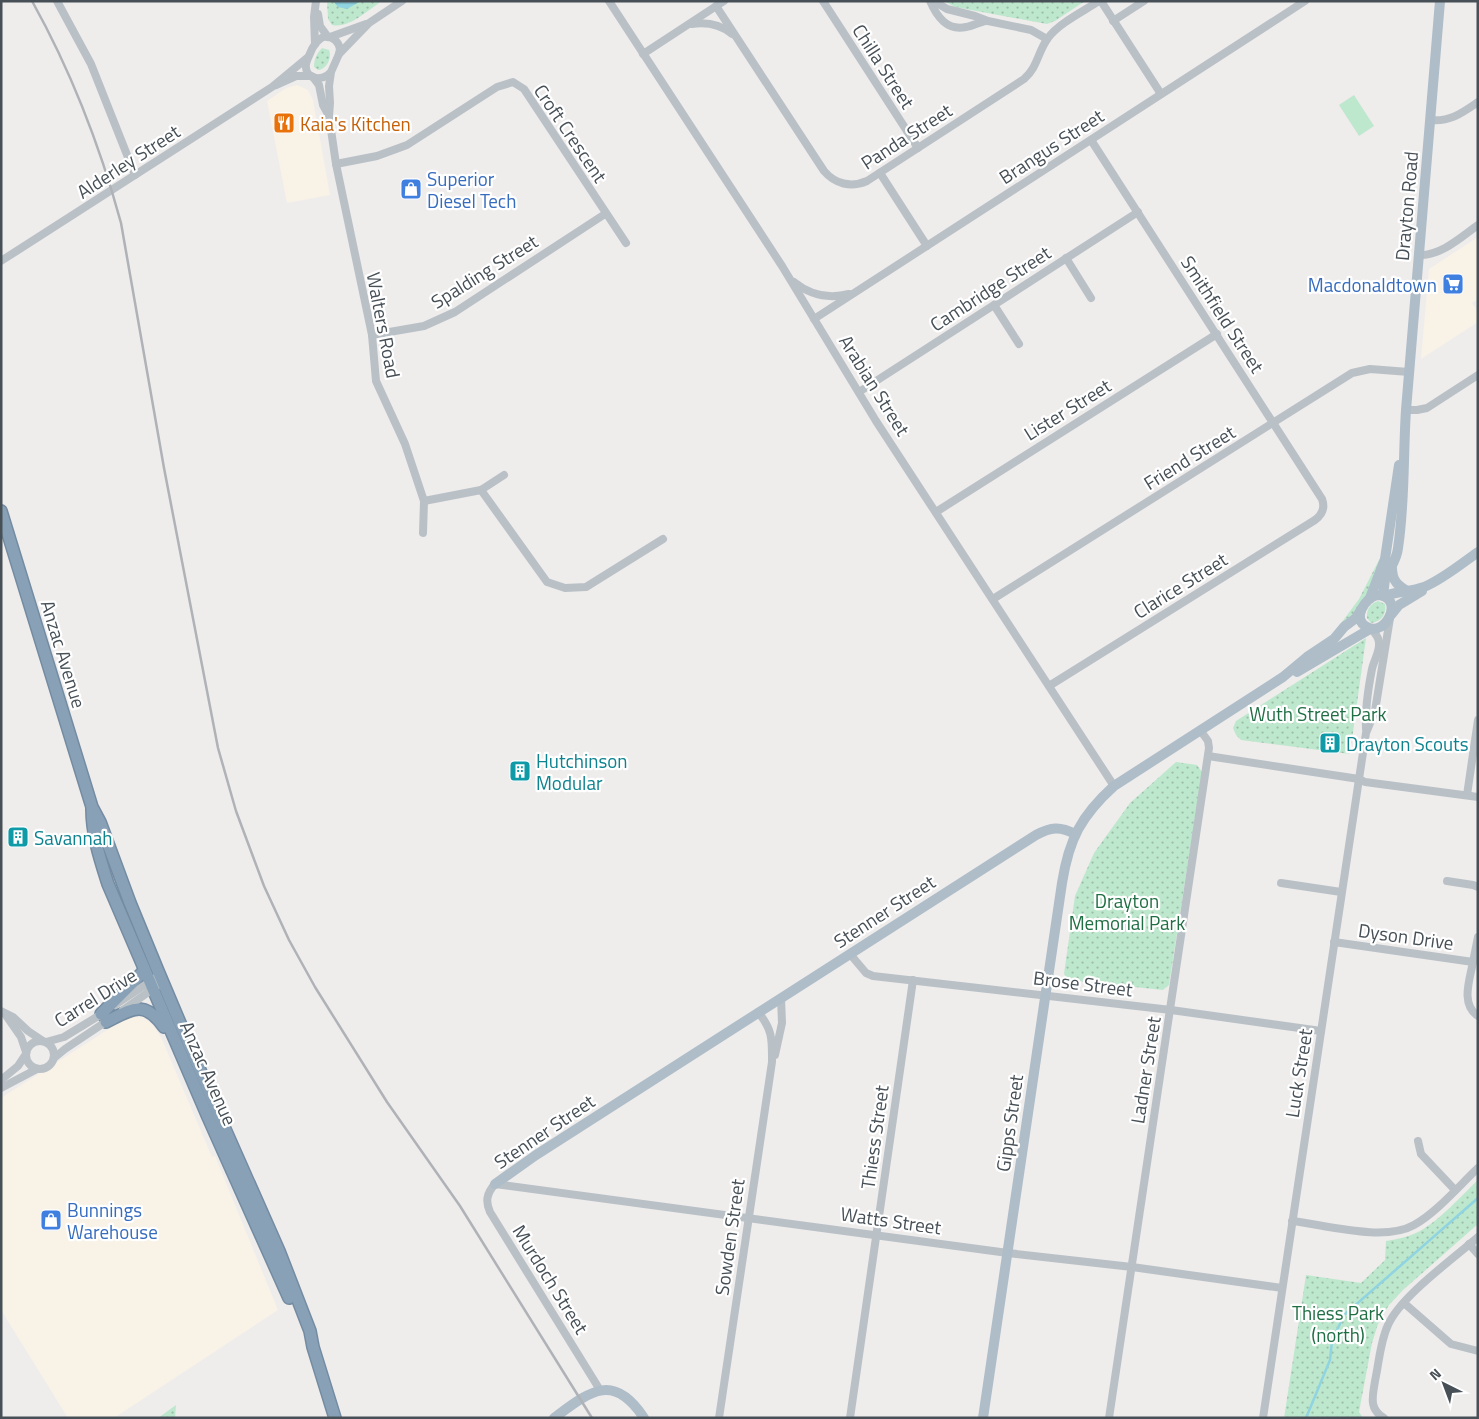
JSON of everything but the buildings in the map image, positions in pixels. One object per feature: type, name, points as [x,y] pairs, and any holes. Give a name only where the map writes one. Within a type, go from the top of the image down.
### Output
[{"type":"highway","name":"Anzac Avenue","points":[[1,511],[92,807],[100,822],[127,897],[161,978],[279,1251],[310,1332],[335,1418]]},
{"type":"highway","name":"Anzac Avenue","points":[[92,807],[92,825],[108,884],[144,971],[305,1333],[313,1347]]},
{"type":"highway","points":[[104,1018],[144,971]]},
{"type":"highway","points":[[104,1018],[130,1010],[149,1010],[156,1015],[178,1046]]},
{"type":"main road","name":"Drayton Road","points":[[1384,596],[1386,579],[1396,557],[1399,543],[1404,480],[1406,410],[1440,1]]},
{"type":"main road","name":"Drayton Road","points":[[1370,598],[1386,559],[1400,458],[1404,444]]},
{"type":"main road","points":[[1075,834],[1091,809],[1114,786],[1283,677],[1334,639],[1344,627],[1356,618],[1370,598],[1377,595],[1384,596],[1391,593],[1408,592],[1428,585],[1478,552]]},
{"type":"main road","points":[[1392,568],[1394,581],[1408,592]]},
{"type":"main road","points":[[1283,677],[1296,673],[1370,629],[1382,626],[1399,605],[1421,593],[1428,585]]},
{"type":"main road","points":[[1384,596],[1391,604],[1390,616]]},
{"type":"main road","points":[[1361,610],[1361,620],[1370,629]]},
{"type":"main road","name":"Stenner Street","points":[[496,1184],[536,1155],[1043,831],[1057,827],[1075,834]]},
{"type":"main road","name":"Gipps Street","points":[[983,1418],[1064,866],[1075,834]]},
{"type":"main road","points":[[554,1418],[580,1400],[600,1390],[619,1392],[636,1407],[644,1418]]},
{"type":"street","points":[[57,1],[91,64],[135,175]]},
{"type":"street","points":[[369,23],[329,37],[320,38],[315,44],[306,64],[308,72],[312,77],[323,78],[331,72],[340,54],[369,23],[402,1]]},
{"type":"street","name":"Arabian Street","points":[[609,1],[789,278],[859,392],[1114,786]]},
{"type":"street","points":[[643,54],[724,1]]},
{"type":"street","name":"Chilla Street","points":[[823,1],[918,148]]},
{"type":"street","points":[[932,1],[947,9],[988,21],[1031,30],[1047,39]]},
{"type":"street","points":[[932,1],[939,18],[952,26],[966,27],[988,21]]},
{"type":"street","points":[[1100,1],[1161,94]]},
{"type":"street","name":"Panda Street","points":[[716,6],[828,175],[842,184],[852,185],[862,183],[880,173],[1028,76],[1035,67],[1047,39],[1055,30],[1100,1]]},
{"type":"street","points":[[1114,21],[1144,1]]},
{"type":"street","name":"Brangus Street","points":[[814,319],[1305,1]]},
{"type":"street","points":[[316,3],[320,26],[338,44],[340,54]]},
{"type":"street","points":[[315,44],[314,23],[316,3]]},
{"type":"street","points":[[686,26],[700,23],[714,24],[738,38]]},
{"type":"street","name":"Alderley Street","points":[[272,87],[310,54]]},
{"type":"street","name":"Walters Road","points":[[331,72],[329,116],[336,164],[372,335],[376,381],[405,444],[424,501],[423,533]]},
{"type":"street","name":"Alderley Street","points":[[1,262],[272,87],[296,76],[312,77]]},
{"type":"street","name":"Walters Road","points":[[312,77],[319,85],[323,105],[329,116]]},
{"type":"street","name":"Croft Crescent","points":[[336,164],[377,156],[407,145],[497,87],[513,82],[524,89],[626,243]]},
{"type":"street","points":[[1430,120],[1443,121],[1453,118],[1478,102]]},
{"type":"street","name":"Smithfield Street","points":[[1091,140],[1274,423],[1322,499],[1324,508]]},
{"type":"street","points":[[880,173],[927,246]]},
{"type":"street","name":"Cambridge Street","points":[[859,392],[1138,212]]},
{"type":"street","name":"Spalding Street","points":[[372,335],[424,326],[454,312],[605,214]]},
{"type":"street","points":[[1420,254],[1436,253],[1478,225]]},
{"type":"street","points":[[1066,258],[1091,298]]},
{"type":"street","points":[[789,278],[802,288],[824,296],[839,296],[859,290]]},
{"type":"street","points":[[994,305],[1019,344]]},
{"type":"street","name":"Lister Street","points":[[936,512],[1217,334]]},
{"type":"street","name":"Friend Street","points":[[993,599],[1358,370],[1370,368],[1410,372]]},
{"type":"street","points":[[1406,410],[1427,408],[1478,375]]},
{"type":"street","points":[[424,501],[481,490],[504,475]]},
{"type":"street","points":[[481,490],[547,582],[565,588],[586,587],[663,538]]},
{"type":"street","name":"Clarice Street","points":[[1049,686],[1316,520],[1324,508]]},
{"type":"street","name":"Luck Street","points":[[1366,733],[1375,711],[1390,616]]},
{"type":"street","name":"Luck Street","points":[[1263,1418],[1366,733],[1366,712],[1372,667],[1379,646],[1377,636],[1370,629]]},
{"type":"street","points":[[1467,795],[1478,720]]},
{"type":"street","name":"Ladner Street","points":[[1110,1418],[1208,756],[1208,741],[1200,730]]},
{"type":"street","points":[[1208,756],[1359,778],[1365,782],[1478,797]]},
{"type":"street","points":[[1447,881],[1478,887]]},
{"type":"street","points":[[1281,882],[1341,892]]},
{"type":"street","points":[[1474,962],[1478,937]]},
{"type":"street","name":"Dyson Drive","points":[[1334,942],[1474,962],[1466,1001],[1472,1012],[1478,1016]]},
{"type":"street","name":"Brose Street","points":[[850,954],[866,973],[873,976],[1170,1010],[1321,1031]]},
{"type":"street","name":"Carrel Drive","points":[[54,1058],[104,1018],[161,978]]},
{"type":"street","name":"Thiess Street","points":[[850,1418],[913,980]]},
{"type":"street","name":"Sowden Street","points":[[772,1062],[782,1023],[781,998]]},
{"type":"street","points":[[1,1088],[37,1069],[48,1067],[54,1058],[53,1048],[28,1031],[13,1017],[3,1012]]},
{"type":"street","points":[[3,1012],[21,1038],[28,1064],[37,1069]]},
{"type":"street","name":"Sowden Street","points":[[719,1418],[772,1062],[771,1032],[758,1012]]},
{"type":"street","name":"Carrel Drive","points":[[44,1042],[64,1038],[104,1018]]},
{"type":"street","points":[[1,1080],[18,1066],[32,1043],[44,1042]]},
{"type":"street","points":[[1418,1141],[1421,1154],[1455,1190]]},
{"type":"street","points":[[1292,1221],[1380,1234],[1397,1232],[1414,1226],[1421,1221],[1478,1168]]},
{"type":"street","name":"Watts Street","points":[[496,1184],[1282,1288]]},
{"type":"street","name":"Murdoch Street","points":[[496,1184],[488,1194],[488,1207],[600,1390]]},
{"type":"street","points":[[1381,1416],[1372,1403],[1383,1338],[1388,1324],[1404,1303],[1478,1237]]},
{"type":"street","points":[[1469,1244],[1478,1254]]},
{"type":"street","points":[[1404,1303],[1452,1344],[1478,1351]]},
{"type":"shaded area","points":[[297,85],[308,90],[313,100],[330,195],[287,203],[267,101],[286,88]]},
{"type":"shaded area","name":"Macdonaldtown","points":[[1478,237],[1478,299],[1472,303],[1478,311],[1478,322],[1421,359],[1429,269]]},
{"type":"shaded area","points":[[131,1017],[142,1017],[151,1023],[161,1037],[212,1157],[215,1156],[278,1310],[114,1418],[68,1418],[1,1310],[1,1098],[115,1025]]},
{"type":"green space","points":[[327,1],[382,1],[352,22],[332,25],[328,19]]},
{"type":"green space","points":[[944,1],[1085,1],[1055,21],[1047,24],[955,7]]},
{"type":"green space","points":[[322,48],[329,50],[330,56],[324,68],[318,70],[314,67],[315,61],[317,54]]},
{"type":"green space","points":[[1354,95],[1374,126],[1359,136],[1339,105]]},
{"type":"green space","points":[[1380,558],[1376,577],[1356,614],[1336,630],[1359,599]]},
{"type":"green space","points":[[1378,601],[1385,604],[1384,614],[1378,621],[1371,623],[1367,618],[1368,610]]},
{"type":"green space","name":"Wuth Street Park","points":[[1366,638],[1350,754],[1241,740],[1236,735],[1233,728],[1236,721]]},
{"type":"green space","name":"Drayton Memorial Park","points":[[1176,762],[1197,765],[1202,772],[1169,985],[1163,990],[1068,980],[1064,974],[1075,896],[1094,853],[1130,803]]},
{"type":"green space","name":"Thiess Park (north)","points":[[1478,1180],[1478,1224],[1403,1290],[1389,1305],[1378,1324],[1372,1343],[1359,1412],[1363,1418],[1284,1418],[1306,1275],[1361,1283],[1385,1260],[1386,1241],[1412,1235],[1428,1226]]},
{"type":"green space","points":[[176,1405],[175,1418],[158,1418]]},
{"type":"water","points":[[333,1],[361,1],[347,9],[338,7]]},
{"type":"waterway","points":[[1306,1418],[1330,1360],[1332,1341],[1344,1315],[1478,1198]]},
{"type":"railway","points":[[32,1],[59,54],[83,109],[104,166],[121,223],[164,468],[218,748],[236,811],[264,886],[289,940],[315,987],[387,1102],[460,1206],[592,1418]]},
{"type":"place","name":"Kaia's Kitchen","points":[[284,123]]},
{"type":"place","name":"Superior Diesel Tech","points":[[411,189]]},
{"type":"place","name":"Macdonaldtown","points":[[1453,284]]},
{"type":"place","name":"Drayton Scouts","points":[[1330,743]]},
{"type":"place","name":"Hutchinson Modular","points":[[520,771]]},
{"type":"place","name":"Savannah","points":[[18,837]]},
{"type":"place","name":"Bunnings Warehouse","points":[[51,1220]]}]
